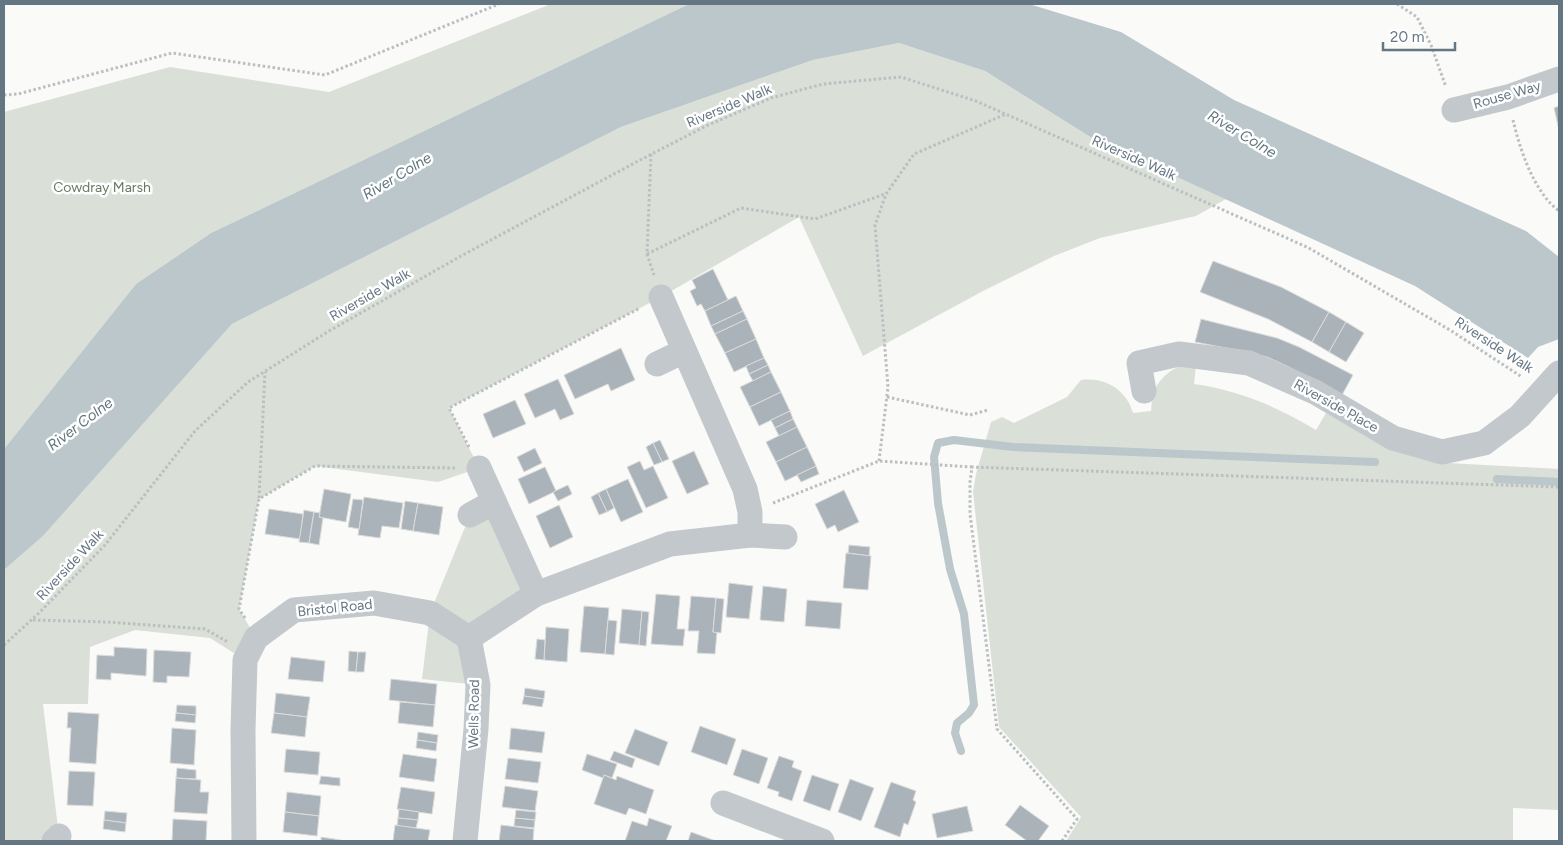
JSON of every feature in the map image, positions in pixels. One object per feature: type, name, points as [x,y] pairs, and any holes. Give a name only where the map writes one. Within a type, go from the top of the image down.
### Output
[{"type":"street","name":"Rouse Way","points":[[1454,110],[1508,97],[1559,80]]},
{"type":"street","points":[[661,297],[745,489],[750,523]]},
{"type":"street","points":[[657,364],[684,351]]},
{"type":"street","name":"Riverside Place","points":[[1144,391],[1139,363],[1179,354],[1249,363],[1316,392],[1393,438],[1442,452],[1484,443],[1520,416],[1552,382]]},
{"type":"street","points":[[479,468],[536,594]]},
{"type":"street","points":[[470,515],[494,502]]},
{"type":"street","points":[[469,638],[536,594],[670,544],[750,523],[785,537]]},
{"type":"street","name":"Bristol Road","points":[[252,646],[294,610],[374,603],[430,613],[469,638]]},
{"type":"street","name":"Wells Road","points":[[465,841],[476,728],[478,685],[469,638]]},
{"type":"street","points":[[244,841],[243,730],[245,660],[252,646]]},
{"type":"street","points":[[723,803],[808,839]]},
{"type":"path","points":[[4,95],[18,94],[172,52],[325,74],[499,4]]},
{"type":"path","points":[[1397,4],[1417,17],[1432,45],[1454,110]]},
{"type":"path","name":"Riverside Walk","points":[[4,644],[32,620],[105,545],[195,431],[248,382],[329,331],[453,260],[651,154],[708,125],[771,98],[824,84],[901,77],[976,101],[1308,247],[1450,330],[1552,382]]},
{"type":"path","points":[[1508,97],[1516,132],[1535,182],[1559,211]]},
{"type":"path","points":[[880,461],[888,387],[874,225],[886,194],[914,154],[1006,114]]},
{"type":"path","points":[[258,499],[315,466],[479,468],[449,408],[661,297],[647,254],[651,154]]},
{"type":"path","points":[[647,254],[740,208],[815,219],[886,194]]},
{"type":"path","points":[[252,646],[239,609],[258,499],[265,372]]},
{"type":"path","points":[[887,397],[970,415],[988,410]]},
{"type":"path","points":[[750,523],[849,472],[880,461],[972,467],[1559,488]]},
{"type":"path","points":[[972,467],[970,514],[997,729],[1077,819],[1062,841]]},
{"type":"path","points":[[32,620],[205,628],[252,646]]},
{"type":"green space","name":"Cowdray Marsh","points":[[551,4],[689,4],[211,233],[136,284],[4,449],[4,112],[170,67],[329,92]]},
{"type":"green space","points":[[899,43],[985,71],[1092,138],[1226,199],[1196,216],[1100,238],[1054,256],[983,291],[863,356],[799,217],[661,297],[449,408],[479,468],[438,482],[315,466],[259,499],[239,609],[256,638],[245,660],[210,638],[135,630],[90,647],[88,704],[43,704],[59,836],[34,841],[4,841],[4,570],[43,536],[232,324],[621,127],[813,60]]},
{"type":"green space","points":[[1182,365],[1196,365],[1194,384],[1242,395],[1287,414],[1316,430],[1326,413],[1398,451],[1448,463],[1559,469],[1559,810],[1513,808],[1513,841],[1066,841],[1081,817],[999,727],[973,492],[976,474],[991,422],[1002,417],[1014,423],[1067,397],[1081,380],[1098,381],[1113,386],[1125,397],[1133,413],[1151,411],[1152,396],[1158,384],[1168,373]]},
{"type":"green space","points":[[494,502],[536,594],[469,638],[478,685],[422,679],[430,613],[470,515]]},
{"type":"water","name":"River Colne","points":[[689,4],[1029,4],[1121,32],[1234,100],[1526,231],[1559,257],[1559,339],[1538,347],[1528,358],[1415,286],[1092,138],[985,71],[899,43],[813,60],[621,127],[232,324],[43,536],[4,570],[4,449],[136,284],[211,233]]},
{"type":"building","points":[[1559,106],[1559,130],[1554,108]]},
{"type":"building","points":[[1213,261],[1281,287],[1329,312],[1312,342],[1268,319],[1200,292]]},
{"type":"building","points":[[713,269],[728,300],[705,311],[701,304],[697,306],[690,291],[696,288],[692,280]]},
{"type":"building","points":[[736,296],[743,311],[711,326],[705,311]]},
{"type":"building","points":[[743,311],[747,319],[715,334],[711,326]]},
{"type":"building","points":[[1329,312],[1346,322],[1329,352],[1312,342]]},
{"type":"building","points":[[747,319],[756,339],[725,353],[715,334]]},
{"type":"building","points":[[1201,319],[1277,338],[1299,347],[1353,375],[1342,395],[1267,357],[1195,342]]},
{"type":"building","points":[[1346,322],[1364,333],[1346,362],[1329,352]]},
{"type":"building","points":[[756,339],[764,358],[734,372],[725,353]]},
{"type":"building","points":[[621,348],[635,380],[611,391],[608,384],[575,399],[564,375]]},
{"type":"building","points":[[764,358],[768,365],[749,374],[746,366]]},
{"type":"building","points":[[768,365],[771,372],[753,381],[749,374]]},
{"type":"building","points":[[771,372],[781,392],[750,407],[740,387]]},
{"type":"building","points":[[558,379],[574,414],[560,420],[555,409],[535,418],[524,394]]},
{"type":"building","points":[[781,392],[790,411],[759,426],[750,407]]},
{"type":"building","points":[[515,400],[526,424],[493,438],[483,414]]},
{"type":"building","points":[[790,411],[793,419],[775,428],[771,420]]},
{"type":"building","points":[[793,419],[797,427],[779,436],[775,428]]},
{"type":"building","points":[[797,427],[807,447],[776,462],[766,442]]},
{"type":"building","points":[[660,440],[669,459],[662,462],[653,443]]},
{"type":"building","points":[[653,443],[662,462],[654,465],[646,447]]},
{"type":"building","points":[[807,447],[816,466],[785,481],[776,462]]},
{"type":"building","points":[[535,448],[542,463],[524,472],[517,457]]},
{"type":"building","points":[[694,451],[709,484],[687,494],[672,461]]},
{"type":"building","points":[[640,461],[644,470],[653,466],[668,498],[646,508],[627,467]]},
{"type":"building","points":[[816,466],[819,474],[801,482],[797,475]]},
{"type":"building","points":[[545,467],[556,491],[529,504],[518,479]]},
{"type":"building","points":[[628,479],[643,512],[621,522],[606,489]]},
{"type":"building","points":[[568,485],[572,494],[558,501],[553,492]]},
{"type":"building","points":[[324,489],[351,494],[346,522],[319,517]]},
{"type":"building","points":[[606,489],[614,508],[607,512],[598,493]]},
{"type":"building","points":[[844,490],[859,522],[838,532],[835,525],[827,529],[815,504]]},
{"type":"building","points":[[598,493],[607,512],[599,515],[591,497]]},
{"type":"building","points":[[364,497],[403,503],[399,528],[382,526],[380,538],[358,535]]},
{"type":"building","points":[[353,499],[363,500],[359,529],[348,527]]},
{"type":"building","points":[[405,501],[418,503],[413,531],[401,529]]},
{"type":"building","points":[[418,503],[443,507],[439,535],[413,531]]},
{"type":"building","points":[[559,505],[573,537],[550,548],[536,516]]},
{"type":"building","points":[[269,509],[303,514],[300,539],[265,534]]},
{"type":"building","points":[[304,510],[314,512],[309,543],[299,542]]},
{"type":"building","points":[[314,512],[320,513],[319,517],[323,518],[319,545],[309,543]]},
{"type":"building","points":[[849,545],[870,547],[869,556],[848,553]]},
{"type":"building","points":[[846,553],[871,556],[868,590],[843,588]]},
{"type":"building","points":[[729,583],[753,586],[749,619],[726,617]]},
{"type":"building","points":[[763,586],[787,589],[784,622],[760,620]]},
{"type":"building","points":[[656,594],[680,596],[677,629],[685,629],[683,646],[651,644]]},
{"type":"building","points":[[691,596],[716,598],[713,632],[717,632],[715,654],[697,653],[699,631],[688,631]]},
{"type":"building","points":[[716,598],[724,599],[721,633],[713,632]]},
{"type":"building","points":[[807,600],[842,603],[840,629],[805,626]]},
{"type":"building","points":[[584,606],[609,608],[605,654],[580,652]]},
{"type":"building","points":[[622,609],[642,611],[639,645],[619,643]]},
{"type":"building","points":[[642,611],[649,612],[646,646],[639,645]]},
{"type":"building","points":[[608,620],[617,621],[614,655],[605,654]]},
{"type":"building","points":[[546,627],[569,629],[567,662],[544,660]]},
{"type":"building","points":[[537,639],[545,640],[544,660],[535,659]]},
{"type":"building","points":[[114,647],[147,649],[146,676],[111,673],[111,680],[96,679],[97,655],[114,656]]},
{"type":"building","points":[[154,650],[191,652],[189,677],[167,676],[167,683],[153,682]]},
{"type":"building","points":[[349,651],[358,652],[356,672],[348,671]]},
{"type":"building","points":[[358,652],[366,652],[364,672],[356,672]]},
{"type":"building","points":[[291,657],[325,661],[323,682],[288,679]]},
{"type":"building","points":[[391,679],[437,684],[435,705],[389,700]]},
{"type":"building","points":[[525,688],[545,691],[544,699],[524,696]]},
{"type":"building","points":[[276,693],[310,697],[307,717],[274,713]]},
{"type":"building","points":[[524,696],[544,699],[542,707],[522,704]]},
{"type":"building","points":[[400,702],[435,705],[433,727],[398,723]]},
{"type":"building","points":[[177,705],[196,706],[196,715],[176,713]]},
{"type":"building","points":[[68,712],[99,714],[96,764],[69,762],[71,728],[67,728]]},
{"type":"building","points":[[176,713],[196,715],[195,723],[175,721]]},
{"type":"building","points":[[274,713],[307,717],[305,737],[271,733]]},
{"type":"building","points":[[700,726],[736,739],[727,765],[691,752]]},
{"type":"building","points":[[172,728],[196,730],[194,765],[170,763]]},
{"type":"building","points":[[511,728],[545,732],[542,753],[509,749]]},
{"type":"building","points":[[635,729],[668,742],[659,766],[625,753]]},
{"type":"building","points":[[418,732],[438,735],[437,743],[417,740]]},
{"type":"building","points":[[417,740],[437,743],[436,751],[416,748]]},
{"type":"building","points":[[286,749],[320,752],[318,775],[284,772]]},
{"type":"building","points":[[742,749],[768,758],[759,784],[733,775]]},
{"type":"building","points":[[614,751],[635,759],[632,768],[610,760]]},
{"type":"building","points":[[403,754],[437,759],[434,782],[399,777]]},
{"type":"building","points":[[587,754],[617,764],[612,778],[604,775],[603,778],[582,770]]},
{"type":"building","points":[[779,756],[794,761],[792,767],[802,771],[792,801],[778,796],[779,792],[767,788]]},
{"type":"building","points":[[508,758],[541,762],[538,783],[505,779]]},
{"type":"building","points":[[177,768],[196,770],[196,779],[176,778]]},
{"type":"building","points":[[69,771],[95,772],[93,806],[67,805]]},
{"type":"building","points":[[604,775],[616,780],[617,776],[654,790],[646,814],[629,808],[626,815],[594,804]]},
{"type":"building","points":[[812,775],[839,784],[830,811],[803,801]]},
{"type":"building","points":[[321,776],[340,778],[340,786],[319,784]]},
{"type":"building","points":[[176,778],[201,780],[200,792],[209,792],[207,814],[174,812]]},
{"type":"building","points":[[850,779],[874,788],[861,821],[838,812]]},
{"type":"building","points":[[891,782],[916,791],[913,800],[916,802],[908,825],[904,823],[900,837],[874,827]]},
{"type":"building","points":[[505,786],[538,791],[535,811],[502,807]]},
{"type":"building","points":[[401,787],[435,792],[432,814],[397,809]]},
{"type":"building","points":[[287,792],[321,796],[319,816],[285,812]]},
{"type":"building","points":[[1020,805],[1049,826],[1038,841],[1027,841],[1005,825]]},
{"type":"building","points":[[967,806],[973,831],[937,838],[932,814]]},
{"type":"building","points":[[399,809],[419,812],[418,820],[398,818]]},
{"type":"building","points":[[516,810],[536,812],[535,820],[515,818]]},
{"type":"building","points":[[105,811],[127,813],[126,823],[104,820]]},
{"type":"building","points":[[285,812],[319,816],[317,836],[283,832]]},
{"type":"building","points":[[398,818],[418,820],[416,828],[397,826]]},
{"type":"building","points":[[515,818],[535,820],[534,828],[514,826]]},
{"type":"building","points":[[649,818],[672,826],[666,841],[625,841],[632,821],[647,826]]},
{"type":"building","points":[[173,819],[207,821],[206,841],[172,841]]},
{"type":"building","points":[[104,820],[126,823],[125,832],[103,829]]},
{"type":"building","points":[[395,825],[430,830],[428,841],[393,841]]},
{"type":"building","points":[[501,825],[534,829],[533,841],[499,841]]},
{"type":"building","points":[[691,832],[716,841],[688,841]]},
{"type":"building","points":[[321,837],[341,840],[341,841],[321,841]]},
{"type":"waterway","points":[[961,751],[955,733],[957,723],[969,713],[974,705],[964,614],[950,569],[938,503],[934,457],[938,443],[954,440],[1013,447],[1375,462]]},
{"type":"waterway","points":[[1497,479],[1559,482]]}]
